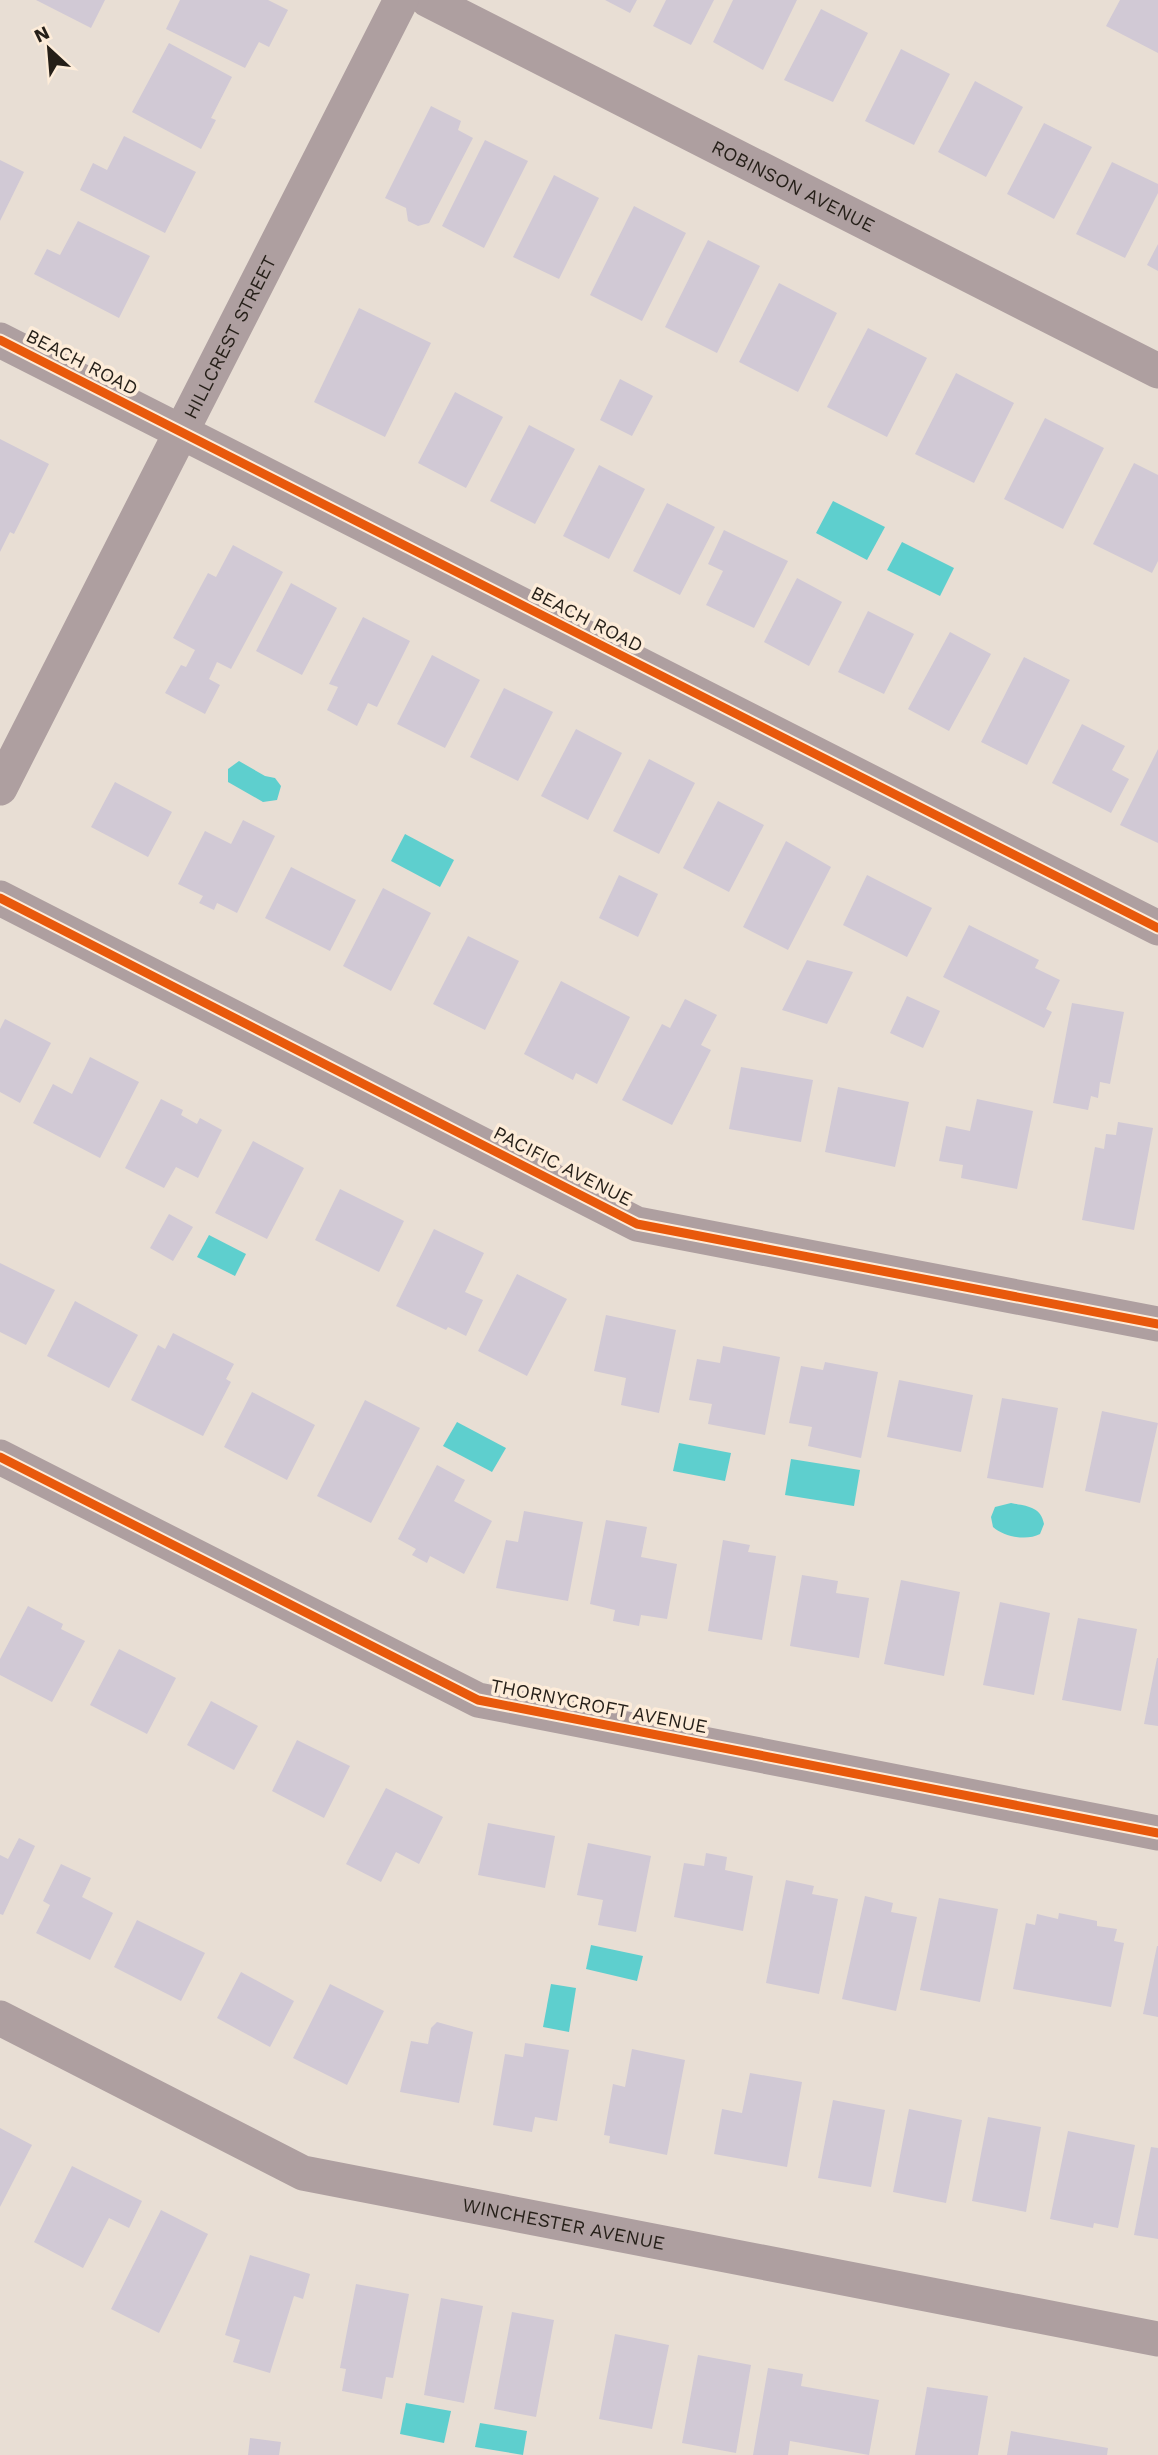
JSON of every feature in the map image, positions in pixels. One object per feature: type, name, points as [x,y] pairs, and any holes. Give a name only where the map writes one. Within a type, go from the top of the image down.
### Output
[{"type":"street","name":"HILLCREST STREET","points":[[0,788],[401,0]]},
{"type":"street","name":"ROBINSON AVENUE","points":[[428,0],[1158,371]]},
{"type":"street","name":"BEACH ROAD","points":[[0,340],[1158,929]]},
{"type":"street","name":"PACIFIC AVENUE","points":[[0,898],[637,1224],[1158,1324]]},
{"type":"street","name":"THORNYCROFT AVENUE","points":[[0,1457],[478,1700],[1158,1833]]},
{"type":"street","name":"WINCHESTER AVENUE","points":[[0,2018],[303,2173],[1158,2339]]},
{"type":"water","points":[[833,501],[885,527],[867,560],[816,533]]},
{"type":"water","points":[[902,542],[954,568],[940,596],[887,570]]},
{"type":"water","points":[[239,761],[265,776],[275,778],[281,786],[277,800],[263,802],[228,782],[228,769]]},
{"type":"water","points":[[405,834],[454,860],[440,887],[391,861]]},
{"type":"water","points":[[209,1235],[246,1254],[235,1276],[197,1257]]},
{"type":"water","points":[[457,1422],[506,1448],[492,1472],[443,1446]]},
{"type":"water","points":[[679,1443],[731,1453],[725,1481],[673,1471]]},
{"type":"water","points":[[791,1459],[860,1470],[854,1506],[785,1495]]},
{"type":"water","points":[[1011,1503],[1027,1506],[1040,1514],[1044,1524],[1040,1534],[1016,1537],[993,1527],[991,1517],[995,1507]]},
{"type":"water","points":[[591,1945],[643,1956],[637,1981],[586,1969]]},
{"type":"water","points":[[551,1984],[576,1988],[569,2032],[543,2027]]},
{"type":"water","points":[[406,2403],[451,2411],[444,2443],[400,2434]]},
{"type":"water","points":[[480,2423],[527,2431],[523,2455],[475,2447]]},
{"type":"building","points":[[36,0],[105,0],[91,28]]},
{"type":"building","points":[[180,0],[268,0],[288,10],[269,47],[259,42],[245,68],[166,29]]},
{"type":"building","points":[[605,0],[637,0],[630,13]]},
{"type":"building","points":[[666,0],[714,0],[691,45],[653,26]]},
{"type":"building","points":[[733,0],[797,0],[763,70],[713,42]]},
{"type":"building","points":[[1120,0],[1158,0],[1158,53],[1106,26]]},
{"type":"building","points":[[821,9],[868,33],[833,102],[784,80]]},
{"type":"building","points":[[169,43],[232,77],[211,118],[216,120],[201,149],[132,112]]},
{"type":"building","points":[[901,49],[950,74],[914,145],[865,121]]},
{"type":"building","points":[[975,81],[1023,107],[986,177],[938,152]]},
{"type":"building","points":[[431,106],[461,121],[458,130],[473,138],[429,223],[418,226],[408,221],[406,208],[385,198]]},
{"type":"building","points":[[1044,123],[1092,147],[1054,219],[1007,194]]},
{"type":"building","points":[[124,136],[196,172],[165,233],[80,190],[93,163],[107,170]]},
{"type":"building","points":[[485,140],[528,161],[484,248],[442,226]]},
{"type":"building","points":[[0,160],[24,172],[0,221]]},
{"type":"building","points":[[1112,162],[1158,184],[1158,193],[1125,258],[1076,234]]},
{"type":"building","points":[[554,175],[599,198],[559,279],[513,257]]},
{"type":"building","points":[[634,206],[686,233],[642,321],[590,295]]},
{"type":"building","points":[[78,221],[150,256],[119,318],[34,274],[47,249],[60,255]]},
{"type":"building","points":[[708,240],[760,266],[717,353],[665,327]]},
{"type":"building","points":[[1158,244],[1158,271],[1147,265]]},
{"type":"building","points":[[779,283],[837,313],[798,392],[739,362]]},
{"type":"building","points":[[359,308],[431,343],[385,437],[314,402]]},
{"type":"building","points":[[868,328],[927,358],[887,437],[827,407]]},
{"type":"building","points":[[956,373],[1014,403],[974,483],[915,454]]},
{"type":"building","points":[[620,379],[653,396],[632,436],[600,420]]},
{"type":"building","points":[[455,392],[503,417],[466,488],[418,463]]},
{"type":"building","points":[[1045,418],[1104,448],[1063,529],[1004,499]]},
{"type":"building","points":[[529,425],[575,449],[535,524],[490,501]]},
{"type":"building","points":[[0,439],[49,464],[14,534],[10,532],[0,552]]},
{"type":"building","points":[[1134,463],[1158,475],[1158,561],[1152,573],[1093,544]]},
{"type":"building","points":[[599,465],[645,489],[609,559],[563,536]]},
{"type":"building","points":[[667,503],[715,527],[680,595],[633,571]]},
{"type":"building","points":[[724,530],[788,561],[754,628],[706,605],[723,571],[708,564]]},
{"type":"building","points":[[233,545],[283,572],[231,669],[217,662],[209,679],[220,685],[205,714],[165,693],[181,665],[186,667],[195,650],[173,638],[208,573],[216,577]]},
{"type":"building","points":[[797,578],[842,602],[809,666],[764,642]]},
{"type":"building","points":[[291,583],[337,608],[302,675],[256,651]]},
{"type":"building","points":[[868,611],[914,634],[884,694],[838,672]]},
{"type":"building","points":[[363,617],[410,641],[377,707],[368,703],[357,726],[327,710],[338,687],[329,684]]},
{"type":"building","points":[[950,632],[991,654],[949,731],[908,709]]},
{"type":"building","points":[[432,655],[480,680],[445,748],[397,724]]},
{"type":"building","points":[[1024,657],[1070,680],[1027,765],[981,742]]},
{"type":"building","points":[[504,688],[553,712],[518,781],[470,757]]},
{"type":"building","points":[[1082,724],[1125,746],[1112,770],[1129,779],[1111,813],[1052,783]]},
{"type":"building","points":[[576,729],[622,753],[588,820],[541,796]]},
{"type":"building","points":[[1158,749],[1158,843],[1120,825]]},
{"type":"building","points":[[649,759],[695,783],[659,854],[613,831]]},
{"type":"building","points":[[115,782],[172,812],[148,857],[91,827]]},
{"type":"building","points":[[718,801],[764,825],[729,892],[683,868]]},
{"type":"building","points":[[243,820],[275,836],[237,913],[217,903],[214,910],[199,903],[203,896],[178,884],[205,831],[231,844]]},
{"type":"building","points":[[786,841],[831,867],[788,950],[743,927]]},
{"type":"building","points":[[291,867],[356,900],[330,951],[265,918]]},
{"type":"building","points":[[619,875],[658,894],[638,937],[599,918]]},
{"type":"building","points":[[867,875],[932,908],[907,957],[843,925]]},
{"type":"building","points":[[383,888],[431,913],[391,991],[343,966]]},
{"type":"building","points":[[969,925],[1039,960],[1035,968],[1060,980],[1046,1009],[1052,1012],[1044,1028],[943,977]]},
{"type":"building","points":[[468,936],[519,961],[485,1030],[433,1004]]},
{"type":"building","points":[[807,960],[853,972],[827,1024],[782,1010]]},
{"type":"building","points":[[561,981],[630,1017],[597,1084],[576,1073],[573,1080],[524,1054]]},
{"type":"building","points":[[907,996],[940,1011],[923,1048],[890,1033]]},
{"type":"building","points":[[685,999],[717,1015],[701,1045],[711,1050],[672,1125],[622,1100],[662,1024],[670,1028]]},
{"type":"building","points":[[1072,1003],[1124,1012],[1110,1084],[1100,1082],[1098,1098],[1091,1096],[1088,1110],[1053,1103]]},
{"type":"building","points":[[5,1019],[51,1043],[20,1103],[0,1092],[0,1029]]},
{"type":"building","points":[[90,1057],[139,1082],[100,1158],[33,1123],[53,1084],[72,1094]]},
{"type":"building","points":[[741,1067],[813,1080],[801,1142],[729,1129]]},
{"type":"building","points":[[838,1087],[909,1102],[895,1167],[825,1152]]},
{"type":"building","points":[[161,1099],[183,1110],[181,1115],[197,1124],[200,1118],[222,1130],[198,1178],[176,1167],[164,1188],[125,1168]]},
{"type":"building","points":[[977,1099],[1033,1111],[1017,1189],[961,1178],[963,1165],[939,1161],[946,1126],[970,1131]]},
{"type":"building","points":[[1118,1122],[1153,1128],[1134,1230],[1082,1220],[1095,1147],[1104,1149],[1106,1134],[1116,1135]]},
{"type":"building","points":[[253,1141],[304,1168],[267,1239],[215,1213]]},
{"type":"building","points":[[340,1189],[404,1221],[379,1272],[315,1240]]},
{"type":"building","points":[[169,1214],[193,1227],[173,1261],[150,1248]]},
{"type":"building","points":[[434,1229],[484,1253],[465,1292],[483,1300],[466,1336],[448,1327],[446,1330],[396,1306]]},
{"type":"building","points":[[0,1263],[55,1290],[26,1345],[0,1332]]},
{"type":"building","points":[[517,1274],[567,1299],[527,1376],[478,1351]]},
{"type":"building","points":[[75,1301],[138,1335],[109,1388],[47,1356]]},
{"type":"building","points":[[606,1315],[676,1330],[659,1413],[621,1405],[626,1378],[594,1371]]},
{"type":"building","points":[[173,1333],[234,1364],[226,1379],[231,1382],[203,1436],[131,1400],[158,1345],[165,1349]]},
{"type":"building","points":[[723,1346],[780,1357],[765,1435],[708,1424],[712,1404],[689,1400],[697,1359],[720,1363]]},
{"type":"building","points":[[825,1362],[878,1372],[861,1458],[808,1446],[812,1427],[789,1423],[801,1366],[823,1370]]},
{"type":"building","points":[[899,1380],[973,1395],[961,1452],[887,1437]]},
{"type":"building","points":[[252,1392],[315,1425],[287,1480],[224,1447]]},
{"type":"building","points":[[1002,1398],[1058,1408],[1043,1488],[987,1478]]},
{"type":"building","points":[[365,1400],[420,1428],[371,1523],[317,1496]]},
{"type":"building","points":[[1102,1411],[1158,1423],[1140,1503],[1085,1491]]},
{"type":"building","points":[[437,1465],[465,1480],[454,1501],[492,1521],[464,1574],[430,1556],[427,1563],[412,1555],[416,1549],[398,1539]]},
{"type":"building","points":[[524,1511],[583,1522],[568,1601],[496,1588],[506,1540],[518,1542]]},
{"type":"building","points":[[606,1520],[647,1527],[641,1557],[677,1564],[667,1619],[641,1615],[639,1626],[613,1621],[615,1610],[590,1604]]},
{"type":"building","points":[[723,1540],[750,1545],[748,1552],[776,1556],[762,1640],[708,1631]]},
{"type":"building","points":[[802,1575],[838,1581],[836,1593],[869,1598],[859,1658],[790,1646]]},
{"type":"building","points":[[901,1580],[960,1592],[944,1676],[884,1664]]},
{"type":"building","points":[[1000,1602],[1050,1613],[1034,1695],[983,1685]]},
{"type":"building","points":[[28,1606],[63,1624],[61,1629],[85,1641],[52,1702],[0,1675],[0,1659]]},
{"type":"building","points":[[1078,1618],[1137,1629],[1121,1711],[1062,1700]]},
{"type":"building","points":[[119,1649],[176,1678],[147,1734],[90,1705]]},
{"type":"building","points":[[1158,1658],[1158,1726],[1144,1724]]},
{"type":"building","points":[[211,1701],[258,1726],[234,1770],[187,1745]]},
{"type":"building","points":[[297,1740],[350,1766],[324,1818],[272,1791]]},
{"type":"building","points":[[386,1788],[443,1817],[419,1864],[396,1852],[381,1882],[346,1864]]},
{"type":"building","points":[[488,1823],[555,1836],[545,1888],[478,1875]]},
{"type":"building","points":[[19,1838],[35,1846],[3,1915],[0,1914],[0,1855],[8,1859]]},
{"type":"building","points":[[588,1843],[651,1856],[636,1932],[598,1925],[603,1900],[577,1895]]},
{"type":"building","points":[[706,1853],[727,1857],[725,1870],[753,1876],[743,1931],[674,1917],[684,1863],[704,1866]]},
{"type":"building","points":[[61,1864],[91,1878],[82,1897],[113,1913],[90,1960],[36,1933],[50,1905],[43,1901]]},
{"type":"building","points":[[786,1880],[814,1886],[812,1894],[838,1899],[819,1994],[766,1983]]},
{"type":"building","points":[[865,1896],[893,1903],[891,1912],[917,1917],[896,2011],[842,1999]]},
{"type":"building","points":[[939,1898],[998,1909],[980,2002],[920,1990]]},
{"type":"building","points":[[1059,1913],[1097,1921],[1097,1926],[1117,1929],[1114,1941],[1124,1943],[1111,2007],[1013,1989],[1026,1923],[1035,1925],[1037,1914],[1058,1919]]},
{"type":"building","points":[[137,1920],[205,1953],[181,2001],[114,1967]]},
{"type":"building","points":[[1158,1946],[1158,2017],[1143,2014]]},
{"type":"building","points":[[241,1972],[294,2001],[270,2047],[217,2018]]},
{"type":"building","points":[[330,1984],[384,2011],[347,2085],[293,2058]]},
{"type":"building","points":[[437,2022],[473,2032],[459,2103],[400,2092],[411,2041],[428,2044],[431,2028]]},
{"type":"building","points":[[525,2043],[569,2050],[557,2121],[535,2117],[532,2132],[493,2125],[505,2054],[523,2057]]},
{"type":"building","points":[[632,2049],[685,2060],[667,2155],[609,2143],[610,2136],[604,2135],[613,2084],[625,2087]]},
{"type":"building","points":[[750,2073],[802,2082],[787,2167],[714,2154],[722,2109],[742,2113]]},
{"type":"building","points":[[833,2100],[885,2110],[871,2187],[818,2178]]},
{"type":"building","points":[[909,2109],[962,2120],[946,2203],[893,2192]]},
{"type":"building","points":[[988,2117],[1041,2127],[1026,2212],[972,2201]]},
{"type":"building","points":[[0,2128],[32,2145],[0,2207]]},
{"type":"building","points":[[1068,2131],[1135,2145],[1118,2228],[1094,2223],[1093,2228],[1050,2219]]},
{"type":"building","points":[[1151,2147],[1158,2148],[1158,2239],[1134,2235]]},
{"type":"building","points":[[72,2166],[142,2201],[129,2228],[109,2218],[83,2268],[34,2242]]},
{"type":"building","points":[[161,2210],[208,2234],[159,2333],[111,2309]]},
{"type":"building","points":[[250,2255],[310,2274],[303,2299],[294,2296],[270,2373],[233,2362],[240,2340],[225,2335]]},
{"type":"building","points":[[356,2284],[409,2294],[393,2378],[386,2377],[382,2399],[342,2391],[346,2369],[340,2368]]},
{"type":"building","points":[[441,2298],[483,2306],[464,2403],[424,2395]]},
{"type":"building","points":[[512,2312],[554,2320],[536,2417],[494,2409]]},
{"type":"building","points":[[615,2334],[669,2345],[652,2429],[599,2419]]},
{"type":"building","points":[[698,2355],[751,2365],[736,2453],[682,2443]]},
{"type":"building","points":[[768,2368],[803,2374],[801,2386],[879,2400],[869,2455],[790,2441],[788,2455],[753,2455]]},
{"type":"building","points":[[927,2387],[988,2396],[978,2455],[915,2455]]},
{"type":"building","points":[[1011,2431],[1108,2448],[1107,2455],[1007,2455]]},
{"type":"building","points":[[250,2438],[281,2442],[279,2455],[248,2455]]},
{"type":"cycle path","points":[[0,340],[1158,928]]},
{"type":"cycle path","points":[[0,898],[637,1224],[1158,1324]]},
{"type":"cycle path","points":[[0,1457],[478,1700],[1158,1833]]}]
